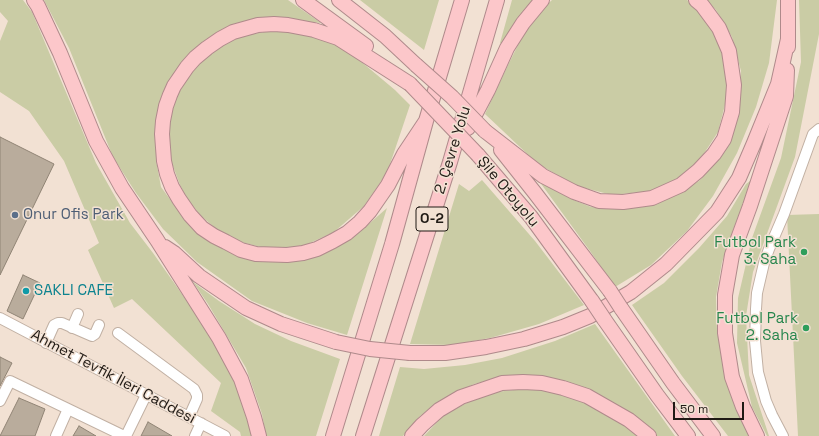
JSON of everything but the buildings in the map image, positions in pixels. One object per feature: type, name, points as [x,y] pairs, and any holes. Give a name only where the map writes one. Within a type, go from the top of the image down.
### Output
[{"type":"highway","points":[[34,0],[60,53],[96,141],[122,188],[219,338],[241,379],[259,436]]},
{"type":"highway","name":"Şile Otoyolu","points":[[303,0],[381,57],[410,84],[478,155],[531,217],[592,301],[657,395],[688,436]]},
{"type":"highway","name":"Şile Otoyolu","points":[[339,0],[385,36],[452,97],[485,131],[535,193],[610,291],[673,383],[713,436]]},
{"type":"highway","name":"O-2","points":[[333,436],[392,244],[426,121],[462,0]]},
{"type":"highway","name":"2. Çevre Yolu","points":[[363,436],[450,162],[497,0]]},
{"type":"highway","points":[[450,162],[488,90],[507,48],[523,23],[542,0]]},
{"type":"highway","points":[[485,131],[543,176],[574,192],[600,200],[623,202],[652,198],[681,185],[698,171],[714,154],[724,139],[732,112],[734,85],[729,50],[719,28],[702,5],[696,0]]},
{"type":"highway","points":[[757,436],[743,407],[732,377],[725,333],[725,295],[732,255],[750,206],[786,96],[788,0]]},
{"type":"highway","points":[[410,84],[338,38],[314,30],[274,24],[233,32],[220,39],[195,58],[179,79],[166,106],[162,134],[164,161],[172,187],[190,215],[202,228],[241,250],[256,254],[287,255],[303,253],[317,249],[333,241],[347,233],[360,222],[370,211],[388,185],[404,154],[426,121]]},
{"type":"highway","points":[[157,240],[199,276],[246,308],[281,324],[336,342],[370,349],[410,353],[445,353],[486,347],[524,339],[563,327],[590,316],[631,292],[666,264],[717,212],[739,178],[754,143],[778,84],[788,39]]},
{"type":"highway","points":[[412,436],[439,410],[461,397],[502,383],[523,382],[542,383],[588,396],[629,420],[649,436]]},
{"type":"street","points":[[783,436],[766,401],[758,372],[755,341],[757,293],[762,270],[769,249],[784,214],[813,134],[819,129]]},
{"type":"street","points":[[72,328],[78,314]]},
{"type":"street","name":"Ahmet Tevfik İleri Caddesi","points":[[0,318],[225,436]]},
{"type":"street","points":[[46,342],[56,323],[60,322],[92,336],[95,334],[99,325]]},
{"type":"street","points":[[118,333],[194,389],[197,399],[189,417]]},
{"type":"street","points":[[0,401],[10,381],[125,436],[146,394]]},
{"type":"street","points":[[56,436],[68,409]]},
{"type":"street","points":[[194,436],[201,423]]},
{"type":"green space","points":[[0,0],[23,0],[32,12],[96,163],[130,223],[210,334],[235,379],[253,436],[241,436],[240,432],[211,411],[221,383],[132,299],[114,308],[88,250],[99,243],[64,161],[29,111],[0,92],[0,41],[8,21],[0,12]]},
{"type":"green space","points":[[44,0],[288,0],[321,23],[271,18],[199,46],[157,116],[156,160],[161,187],[183,217],[245,257],[340,245],[362,230],[387,208],[347,335],[307,323],[252,301],[197,262],[163,229],[136,193],[113,157],[69,48]]},
{"type":"green space","points":[[360,0],[439,0],[424,50]]},
{"type":"green space","points":[[512,0],[534,0],[502,44],[500,43]]},
{"type":"green space","points":[[552,0],[687,0],[702,11],[719,40],[728,68],[728,93],[718,132],[703,155],[681,178],[651,191],[612,195],[577,186],[538,164],[485,114],[521,39],[536,15]]},
{"type":"green space","points":[[706,0],[777,0],[769,63],[756,107],[737,153],[713,196],[687,231],[651,265],[615,287],[539,181],[576,201],[591,207],[612,209],[638,206],[670,197],[699,181],[720,158],[733,130],[739,101],[741,71],[732,37],[716,10]]},
{"type":"green space","points":[[799,0],[819,0],[819,34],[795,157],[753,272],[746,316],[749,375],[769,436],[767,436],[752,407],[737,343],[738,298],[752,238],[781,158],[801,62]]},
{"type":"green space","points":[[270,31],[307,34],[346,49],[395,90],[410,105],[387,173],[364,206],[334,232],[301,247],[269,249],[241,242],[219,231],[201,216],[188,200],[180,185],[170,158],[169,125],[175,99],[192,71],[211,51],[236,37]]},
{"type":"green space","points":[[482,180],[535,241],[584,305],[539,324],[490,338],[452,345],[410,344],[459,184],[469,191]]},
{"type":"green space","points":[[750,181],[752,184],[736,222],[722,262],[716,297],[717,331],[725,375],[737,411],[750,436],[728,436],[682,376],[632,305],[664,283],[699,248],[727,216],[746,184]]},
{"type":"green space","points":[[819,214],[819,436],[798,436],[787,215]]},
{"type":"green space","points":[[193,282],[255,324],[291,341],[340,359],[316,436],[266,436],[262,414],[246,368],[208,304]]},
{"type":"green space","points":[[595,324],[675,436],[655,436],[626,411],[506,376],[474,384],[439,401],[420,416],[403,436],[379,436],[400,367],[424,369],[465,365],[502,358],[555,341]]},
{"type":"green space","points":[[540,387],[586,401],[642,436],[424,436],[445,414],[487,393]]},
{"type":"place","name":"Onur Ofis Park","points":[[15,215]]},
{"type":"place","name":"Futbol Park 3. Saha","points":[[804,252]]},
{"type":"place","name":"SAKLI CAFE","points":[[26,291]]},
{"type":"place","name":"Futbol Park 2. Saha","points":[[806,328]]}]
